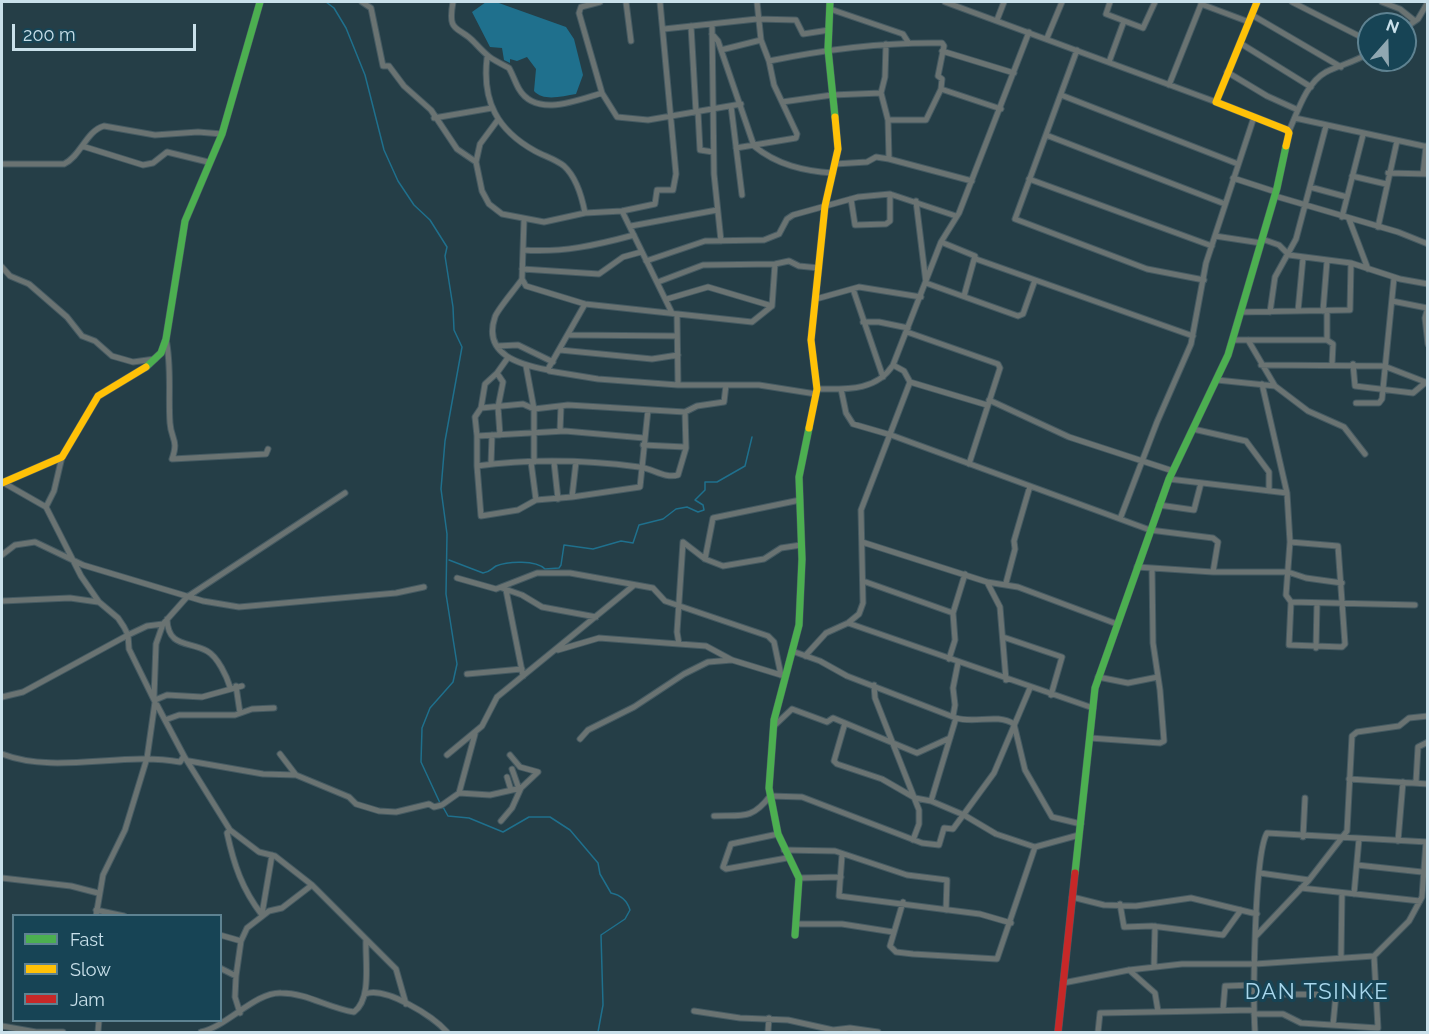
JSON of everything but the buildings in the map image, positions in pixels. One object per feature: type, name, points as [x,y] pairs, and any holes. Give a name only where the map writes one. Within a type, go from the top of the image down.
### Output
[{"type":"street","points":[[46,507],[54,491],[62,457],[98,396],[157,359],[166,339],[185,221],[208,162],[222,134],[260,2]]},
{"type":"street","points":[[362,2],[371,8],[383,66],[390,66],[404,86],[431,110],[434,118],[457,149],[476,162]]},
{"type":"street","points":[[453,2],[450,16],[459,33],[475,43],[487,58],[509,68],[519,91],[541,105],[551,106],[602,93]]},
{"type":"street","points":[[600,2],[581,7],[579,13],[602,93],[617,117],[642,120],[741,104]]},
{"type":"street","points":[[626,2],[631,41]]},
{"type":"street","points":[[497,121],[480,144],[476,162],[477,176],[489,204],[502,214],[544,222],[585,213],[622,211],[654,204],[657,190],[673,190],[676,174],[660,2]]},
{"type":"street","points":[[736,148],[797,136],[774,85],[769,61],[761,40],[757,2]]},
{"type":"street","points":[[945,2],[1047,38],[1289,131]]},
{"type":"street","points":[[997,20],[1004,2]]},
{"type":"street","points":[[1047,38],[1062,2]]},
{"type":"street","points":[[1110,2],[1106,14],[1144,28],[1155,2]]},
{"type":"street","points":[[1216,102],[1257,2]]},
{"type":"street","points":[[1292,2],[1357,35]]},
{"type":"street","points":[[1382,2],[1404,12]]},
{"type":"street","points":[[1417,18],[1428,2]]},
{"type":"street","points":[[1169,85],[1201,3],[1251,19],[1341,67]]},
{"type":"street","points":[[795,935],[799,878],[778,834],[770,796],[774,726],[783,676],[799,625],[800,470],[817,391],[816,365],[811,340],[825,206],[838,149],[828,49],[830,5],[903,34],[908,42]]},
{"type":"street","points":[[664,29],[757,19],[796,21],[802,34],[829,30]]},
{"type":"street","points":[[1110,62],[1124,21]]},
{"type":"street","points":[[712,24],[711,110],[721,241]]},
{"type":"street","points":[[691,26],[700,150],[713,152]]},
{"type":"street","points":[[522,279],[495,316],[497,346],[507,359],[526,366],[598,379],[678,385],[765,385],[817,391],[857,389],[883,377],[893,365],[941,242],[972,181],[1029,32]]},
{"type":"street","points":[[712,34],[721,50],[754,146],[768,157],[781,162],[806,170],[833,173]]},
{"type":"street","points":[[721,50],[761,40]]},
{"type":"street","points":[[769,61],[828,49],[908,42],[942,43],[938,76],[942,79],[941,89],[926,120],[888,120]]},
{"type":"street","points":[[1240,43],[1311,87]]},
{"type":"street","points":[[886,44],[885,77],[881,93],[888,120],[889,159]]},
{"type":"street","points":[[1077,50],[1014,216],[1017,221],[1147,269],[1204,280]]},
{"type":"street","points":[[942,51],[1014,73]]},
{"type":"street","points":[[487,58],[486,79],[497,121],[527,147],[565,167],[580,191],[585,213]]},
{"type":"street","points":[[1058,1032],[1098,677],[1169,479],[1217,380],[1233,340],[1275,194],[1289,131],[1311,87],[1327,72],[1357,59]]},
{"type":"street","points":[[1227,72],[1298,110]]},
{"type":"street","points":[[941,89],[1001,109]]},
{"type":"street","points":[[782,102],[832,95],[881,93]]},
{"type":"street","points":[[1061,95],[1238,164]]},
{"type":"street","points":[[731,106],[742,195]]},
{"type":"street","points":[[434,118],[492,108]]},
{"type":"street","points":[[1120,519],[1193,336],[1212,246],[1254,117]]},
{"type":"street","points":[[1295,118],[1363,135],[1427,147],[1425,174],[1388,173]]},
{"type":"street","points":[[2,164],[64,164],[93,132],[104,126],[155,135],[198,132],[222,134]]},
{"type":"street","points":[[1270,312],[1275,277],[1289,255],[1326,126]]},
{"type":"street","points":[[1046,135],[1225,204]]},
{"type":"street","points":[[1342,217],[1363,135]]},
{"type":"street","points":[[1378,227],[1388,173],[1397,141]]},
{"type":"street","points":[[82,146],[143,165],[153,163],[167,152],[208,162]]},
{"type":"street","points":[[835,164],[867,162],[876,157],[972,181]]},
{"type":"street","points":[[1352,177],[1386,184]]},
{"type":"street","points":[[1233,178],[1342,217],[1428,244]]},
{"type":"street","points":[[1029,179],[1212,246]]},
{"type":"street","points":[[1310,187],[1347,197]]},
{"type":"street","points":[[646,261],[705,241],[747,242],[775,237],[786,219],[851,199],[890,194],[956,216]]},
{"type":"street","points":[[851,199],[855,225],[886,224],[890,221],[890,194]]},
{"type":"street","points":[[916,201],[926,283]]},
{"type":"street","points":[[631,226],[717,210]]},
{"type":"street","points":[[622,211],[674,313],[678,385]]},
{"type":"street","points":[[1349,219],[1368,269]]},
{"type":"street","points":[[524,220],[522,279],[526,286],[585,304],[752,322],[772,306],[775,264]]},
{"type":"street","points":[[523,250],[561,250],[595,245],[634,235]]},
{"type":"street","points":[[1215,236],[1261,241],[1278,245],[1289,255],[1351,263],[1394,278],[1426,284],[1428,275]]},
{"type":"street","points":[[941,242],[972,253],[976,259],[1193,336]]},
{"type":"street","points":[[522,269],[599,274],[623,257],[641,252]]},
{"type":"street","points":[[1298,311],[1303,258]]},
{"type":"street","points":[[964,296],[976,259]]},
{"type":"street","points":[[658,282],[703,265],[775,264],[789,261],[799,266],[819,268]]},
{"type":"street","points":[[1327,261],[1325,311],[1327,340]]},
{"type":"street","points":[[1242,312],[1346,311],[1351,308],[1351,263]]},
{"type":"street","points":[[2,267],[10,276],[29,284],[67,316],[82,336],[95,341],[112,356],[133,362],[157,359]]},
{"type":"street","points":[[1356,403],[1379,403],[1394,278]]},
{"type":"street","points":[[926,283],[1018,316],[1023,314],[1035,280]]},
{"type":"street","points":[[667,299],[708,287],[772,306]]},
{"type":"street","points":[[816,299],[868,287],[921,297]]},
{"type":"street","points":[[854,289],[883,377]]},
{"type":"street","points":[[1392,301],[1427,307],[1428,344]]},
{"type":"street","points":[[548,370],[570,335],[585,304]]},
{"type":"street","points":[[863,322],[879,322],[907,330],[998,364],[1000,372],[969,464]]},
{"type":"street","points":[[570,335],[677,336]]},
{"type":"street","points":[[166,339],[171,361],[170,426],[176,439],[172,459],[266,454],[268,449]]},
{"type":"street","points":[[1233,340],[1327,340],[1333,344],[1332,365]]},
{"type":"street","points":[[1248,340],[1275,386],[1308,411],[1344,427],[1365,454]]},
{"type":"street","points":[[497,346],[518,345],[553,362]]},
{"type":"street","points":[[560,350],[652,359],[678,355]]},
{"type":"street","points":[[507,359],[485,384],[482,408],[475,417],[481,516],[518,510],[536,500],[640,487],[648,411]]},
{"type":"street","points":[[1353,364],[1354,385],[1413,393],[1426,383]]},
{"type":"street","points":[[893,365],[904,371],[910,382],[988,402],[1069,437],[1173,471]]},
{"type":"street","points":[[1262,365],[1384,366],[1426,383]]},
{"type":"street","points":[[526,366],[534,409],[532,462],[536,500]]},
{"type":"street","points":[[497,373],[502,381],[498,407],[500,435]]},
{"type":"street","points":[[1217,380],[1275,386]]},
{"type":"street","points":[[805,656],[826,633],[848,623],[859,614],[863,603],[861,510],[910,382]]},
{"type":"street","points":[[1262,384],[1287,493],[1290,542],[1286,595],[1291,602],[1289,645],[1339,648],[1345,644],[1342,583],[1336,545],[1290,542]]},
{"type":"street","points":[[482,408],[523,404],[534,409],[561,406],[685,412],[697,406],[724,402],[726,385]]},
{"type":"street","points":[[841,389],[849,421],[1150,530],[1216,540],[1213,572]]},
{"type":"street","points":[[561,406],[561,431]]},
{"type":"street","points":[[477,466],[576,462],[641,467],[666,475],[678,475],[685,447],[685,412]]},
{"type":"street","points":[[1193,429],[1246,441],[1269,472],[1269,491]]},
{"type":"street","points":[[477,436],[561,431],[685,447]]},
{"type":"street","points":[[491,464],[492,435]]},
{"type":"street","points":[[3,483],[62,457]]},
{"type":"street","points":[[554,462],[558,499]]},
{"type":"street","points":[[572,497],[576,462]]},
{"type":"street","points":[[1169,479],[1287,493]]},
{"type":"street","points":[[3,483],[46,507],[72,560],[99,602],[118,618],[128,635],[129,649],[165,720],[230,831],[259,852],[272,855],[312,885],[396,969],[406,1004]]},
{"type":"street","points":[[1159,505],[1194,510],[1201,483]]},
{"type":"street","points":[[1006,583],[1016,549],[1014,541],[1030,486]]},
{"type":"street","points":[[96,913],[98,893],[110,857],[125,830],[147,758],[155,700],[156,644],[165,622],[187,597],[345,493]]},
{"type":"street","points":[[705,559],[713,518],[800,500]]},
{"type":"street","points":[[2,555],[15,544],[35,542],[72,560],[187,597],[239,607],[396,593],[424,587]]},
{"type":"street","points":[[679,644],[678,605],[682,543],[685,542],[705,559],[727,565],[764,559],[781,548],[801,545]]},
{"type":"street","points":[[862,542],[987,582],[1006,583],[1117,624]]},
{"type":"street","points":[[1137,567],[1213,572],[1288,572],[1306,578],[1342,583]]},
{"type":"street","points":[[1090,738],[1162,743],[1158,677],[1153,643],[1152,568]]},
{"type":"street","points":[[504,589],[531,574],[545,571],[570,573],[658,590],[665,601],[768,636],[774,642],[783,676]]},
{"type":"street","points":[[949,659],[955,640],[953,613],[965,574]]},
{"type":"street","points":[[457,578],[522,595],[542,607],[596,617]]},
{"type":"street","points":[[863,580],[953,613]]},
{"type":"street","points":[[987,582],[1000,607],[1006,680]]},
{"type":"street","points":[[447,755],[485,723],[497,697],[633,586]]},
{"type":"street","points":[[504,589],[523,676]]},
{"type":"street","points":[[2,601],[70,598],[99,602]]},
{"type":"street","points":[[1291,602],[1415,605]]},
{"type":"street","points":[[1316,648],[1317,603]]},
{"type":"street","points":[[2,696],[23,692],[128,635],[147,626],[165,622]]},
{"type":"street","points":[[165,622],[167,631],[174,638],[186,646],[210,652],[236,686],[240,713]]},
{"type":"street","points":[[848,623],[1006,680],[1093,708]]},
{"type":"street","points":[[554,651],[599,638],[706,646],[732,660],[783,676]]},
{"type":"street","points":[[1002,638],[1062,657],[1051,695]]},
{"type":"street","points":[[792,651],[847,676],[954,717],[973,721],[1000,717],[1014,724]]},
{"type":"street","points":[[580,739],[588,730],[634,706],[684,674],[708,662],[732,660]]},
{"type":"street","points":[[931,801],[950,738],[955,705],[953,688],[958,663]]},
{"type":"street","points":[[467,674],[522,669]]},
{"type":"street","points":[[1098,677],[1128,683],[1158,677]]},
{"type":"street","points":[[874,685],[875,698],[915,798],[920,818],[913,840]]},
{"type":"street","points":[[155,700],[167,695],[202,697],[236,686]]},
{"type":"street","points":[[770,796],[802,797],[913,840],[939,845],[944,828],[953,829],[994,773],[1030,688]]},
{"type":"street","points":[[165,720],[197,714],[240,713],[252,709],[274,708]]},
{"type":"street","points":[[774,726],[792,709],[827,722],[833,718],[921,753],[950,738]]},
{"type":"street","points":[[1256,936],[1309,880],[1342,839],[1348,826],[1350,740],[1357,732],[1399,726],[1409,718],[1428,716]]},
{"type":"street","points":[[845,723],[835,763],[882,779],[915,798],[931,801],[964,815],[996,834],[1035,847],[1079,835]]},
{"type":"street","points":[[1014,724],[1024,770],[1052,817],[1081,824]]},
{"type":"street","points":[[459,793],[476,732]]},
{"type":"street","points":[[1416,782],[1418,747],[1428,742]]},
{"type":"street","points":[[2,754],[19,760],[64,762],[147,758],[180,762],[184,756]]},
{"type":"street","points":[[280,754],[296,775]]},
{"type":"street","points":[[501,820],[512,808],[520,788],[538,772],[520,767],[510,754]]},
{"type":"street","points":[[189,761],[264,774],[296,775],[349,797],[356,804],[379,811],[396,812],[429,804],[434,807],[442,805],[459,793],[472,792],[490,795],[520,788]]},
{"type":"street","points":[[512,769],[520,788]]},
{"type":"street","points":[[507,777],[511,790]]},
{"type":"street","points":[[1349,779],[1428,784]]},
{"type":"street","points":[[1398,841],[1403,782]]},
{"type":"street","points":[[714,816],[751,815],[760,809],[770,796]]},
{"type":"street","points":[[1303,837],[1305,798]]},
{"type":"street","points":[[230,831],[227,833],[236,870],[248,897],[262,915]]},
{"type":"street","points":[[1098,1032],[1101,1013],[1223,1010],[1254,1012],[1283,1014],[1301,1023],[1333,1025],[1356,1030],[1378,1028],[1377,995],[1373,976],[1374,956],[1409,921],[1420,901],[1426,887],[1422,872],[1427,842],[1303,837],[1267,833],[1260,873],[1257,914],[1253,994],[1254,1012],[1256,1032]]},
{"type":"street","points":[[778,834],[731,844],[723,867],[726,869],[786,854],[835,851],[907,875],[948,880],[946,910]]},
{"type":"street","points":[[1354,894],[1359,839]]},
{"type":"street","points":[[903,902],[890,946],[896,952],[993,961],[999,957],[1035,847]]},
{"type":"street","points":[[262,915],[272,855]]},
{"type":"street","points":[[842,855],[839,896],[903,902],[980,914],[1011,923]]},
{"type":"street","points":[[1357,865],[1422,872]]},
{"type":"street","points":[[2,870],[3,878],[80,888],[98,893]]},
{"type":"street","points":[[1260,873],[1309,880]]},
{"type":"street","points":[[799,878],[841,877]]},
{"type":"street","points":[[240,1013],[235,997],[236,976],[241,941],[247,928],[262,915],[282,908],[312,885]]},
{"type":"street","points":[[1301,888],[1377,898],[1382,895],[1420,901]]},
{"type":"street","points":[[1341,957],[1342,893]]},
{"type":"street","points":[[1073,895],[1104,905],[1148,905],[1191,898],[1257,914]]},
{"type":"street","points":[[1120,904],[1124,927],[1155,926],[1223,935],[1241,910]]},
{"type":"street","points":[[796,924],[842,924],[893,932]]},
{"type":"street","points":[[1154,967],[1155,926]]},
{"type":"street","points":[[222,936],[241,941]]},
{"type":"street","points":[[222,1022],[240,1013],[262,997],[279,992],[315,998],[341,1010],[354,1012],[360,1007],[365,992],[366,940]]},
{"type":"street","points":[[1063,983],[1154,967],[1255,964],[1374,956]]},
{"type":"street","points":[[222,969],[236,976]]},
{"type":"street","points":[[1130,970],[1155,993],[1158,1011]]},
{"type":"street","points":[[1223,1010],[1225,986],[1254,985]]},
{"type":"street","points":[[365,992],[384,993],[420,1011],[447,1032]]},
{"type":"street","points":[[1253,994],[1377,995]]},
{"type":"street","points":[[1333,1025],[1336,994]]},
{"type":"street","points":[[694,1011],[740,1018],[797,1021],[828,1031],[850,1029],[878,1032]]},
{"type":"street","points":[[768,1032],[769,1018]]},
{"type":"street","points":[[201,1032],[222,1022]]},
{"type":"street","points":[[2,1026],[36,1032],[63,1032]]},
{"type":"water","points":[[486,2],[496,2],[566,27],[574,39],[583,75],[576,94],[554,97],[538,94],[534,91],[536,69],[527,57],[517,61],[510,59],[510,63],[504,60],[502,48],[490,47],[472,12]]},
{"type":"waterway","points":[[326,2],[334,8],[346,28],[365,75],[384,150],[398,181],[414,205],[430,220],[447,247],[445,256],[454,330],[462,347],[445,441],[441,489],[447,534],[446,594],[457,664],[453,682],[430,708],[422,728],[421,762],[440,803]]},
{"type":"waterway","points":[[449,560],[483,573],[501,564],[514,562],[535,564],[545,569],[559,568],[564,545],[593,549],[621,541],[633,543],[639,525],[663,519],[676,509],[687,507],[698,512],[704,510],[703,505],[695,500],[705,490],[705,482],[717,482],[745,466],[752,437]]},
{"type":"waterway","points":[[443,807],[448,816],[469,818],[503,832],[529,817],[550,817],[570,830],[598,863],[600,874],[611,893],[621,897],[627,903],[630,910],[625,919],[601,935],[603,1005],[598,1032]]},
{"type":"traffic: fast","points":[[146,367],[161,353],[166,339],[185,221],[222,134],[260,2]]},
{"type":"traffic: fast","points":[[830,2],[828,49],[835,117]]},
{"type":"traffic: fast","points":[[1075,873],[1095,688],[1169,479],[1228,355],[1277,188],[1286,146]]},
{"type":"traffic: fast","points":[[795,935],[799,878],[778,834],[769,788],[774,720],[799,625],[802,559],[799,477],[809,428]]},
{"type":"traffic: slow","points":[[1257,2],[1216,102],[1287,130],[1289,133],[1286,146]]},
{"type":"traffic: slow","points":[[809,428],[817,389],[811,340],[825,206],[838,149],[835,117]]},
{"type":"traffic: slow","points":[[2,483],[62,457],[98,396],[146,367]]},
{"type":"traffic: jam","points":[[1058,1032],[1075,873]]},
{"type":"district","name":"DAN TSINKE","points":[[1317,992]]}]
